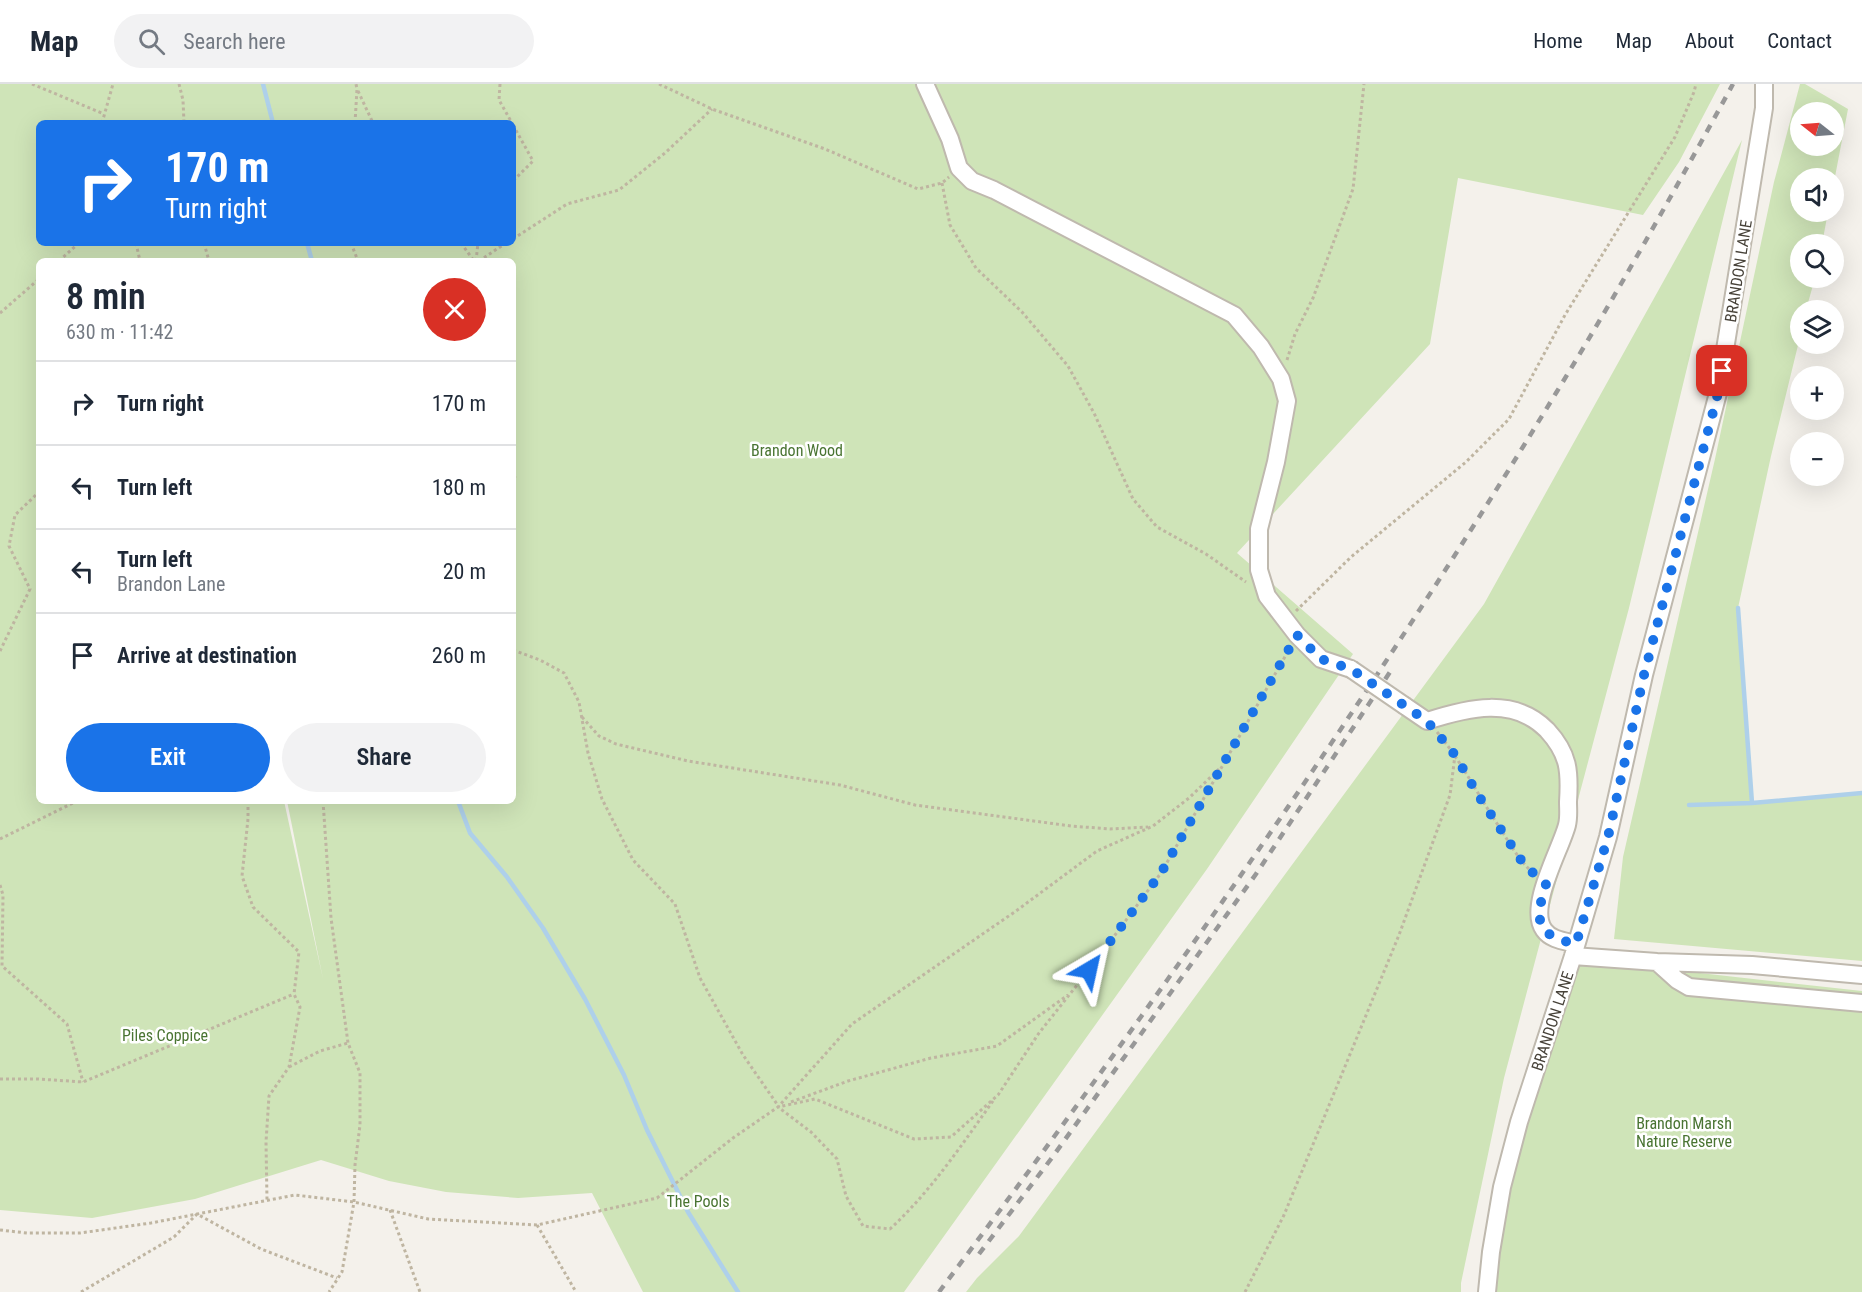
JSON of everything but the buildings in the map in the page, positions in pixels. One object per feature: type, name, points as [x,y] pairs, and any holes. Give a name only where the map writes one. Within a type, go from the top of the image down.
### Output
[{"type":"street","points":[[925,84],[950,139],[959,168],[972,181],[994,190],[1234,315],[1261,347],[1281,379],[1287,401],[1276,462],[1259,529],[1259,570],[1267,596],[1297,635],[1321,659],[1351,669],[1427,721],[1462,710],[1503,708],[1536,719],[1559,743],[1570,773],[1567,824],[1541,900],[1540,916],[1543,929],[1575,950],[1657,962],[1752,965],[1862,975]]},
{"type":"street","name":"BRANDON LANE","points":[[1487,1292],[1502,1187],[1519,1122],[1575,950],[1608,837],[1644,675],[1718,393],[1764,108],[1764,84]]},
{"type":"street","points":[[1657,962],[1677,980],[1689,987],[1862,1003]]},
{"type":"path","points":[[32,84],[104,114]]},
{"type":"path","points":[[103,120],[113,84]]},
{"type":"path","points":[[179,84],[183,100],[184,120]]},
{"type":"path","points":[[356,84],[372,120]]},
{"type":"path","points":[[500,84],[499,100],[510,120]]},
{"type":"path","points":[[659,84],[712,110],[825,149],[918,189],[942,183],[959,168]]},
{"type":"path","points":[[1281,379],[1295,334],[1313,298],[1353,189],[1365,84]]},
{"type":"path","points":[[1305,602],[1352,557],[1466,462],[1509,419],[1565,315],[1675,137],[1695,92],[1696,84]]},
{"type":"path","points":[[355,120],[357,89]]},
{"type":"path","points":[[516,237],[567,204],[619,190],[665,153],[712,110]]},
{"type":"path","points":[[516,131],[533,160],[516,178]]},
{"type":"path","points":[[942,183],[950,225],[976,268],[1022,312],[1068,366],[1094,413],[1133,499],[1158,527],[1206,554],[1267,596]]},
{"type":"path","points":[[62,258],[76,246]]},
{"type":"path","points":[[464,246],[474,258]]},
{"type":"path","points":[[481,258],[501,246]]},
{"type":"path","points":[[0,313],[36,282]]},
{"type":"path","points":[[0,651],[30,589],[9,546],[15,515],[36,495]]},
{"type":"path","points":[[516,651],[540,660],[564,673],[579,702],[588,753],[602,799],[633,860],[675,903],[700,978],[742,1055],[778,1107],[811,1132],[837,1159],[846,1196],[863,1226],[890,1229],[943,1172],[1039,1033],[1161,873],[1297,635]]},
{"type":"path","points":[[582,717],[599,736],[616,744],[688,761],[840,785],[915,806],[1110,829],[1153,826]]},
{"type":"path","points":[[1427,721],[1455,755],[1525,866],[1546,884]]},
{"type":"path","points":[[1245,1292],[1284,1215],[1399,935],[1450,795],[1455,755]]},
{"type":"path","points":[[778,1107],[852,1023],[1016,911],[1097,851],[1153,826],[1189,798],[1222,766]]},
{"type":"path","points":[[0,839],[71,804]]},
{"type":"path","points":[[248,804],[249,819],[242,876],[253,907],[298,952],[294,994],[300,1007],[289,1067],[269,1096],[266,1142],[267,1200]]},
{"type":"path","points":[[323,804],[331,918],[348,1043],[360,1073],[360,1125],[354,1202],[342,1272],[329,1292]]},
{"type":"path","points":[[0,885],[3,895],[2,966],[68,1024],[83,1082]]},
{"type":"path","points":[[0,1230],[27,1233],[80,1233],[151,1223],[295,1195],[354,1202],[428,1219],[537,1225],[657,1198],[733,1138],[778,1107],[848,1080],[910,1063],[997,1047],[1072,992]]},
{"type":"path","points":[[0,1079],[83,1082],[294,994]]},
{"type":"path","points":[[289,1067],[320,1051],[348,1043]]},
{"type":"path","points":[[778,1107],[815,1099],[914,1139],[951,1137],[998,1095]]},
{"type":"path","points":[[390,1210],[420,1292]]},
{"type":"path","points":[[197,1214],[261,1249],[338,1279]]},
{"type":"path","points":[[81,1292],[174,1237],[197,1214]]},
{"type":"path","points":[[537,1225],[576,1292]]},
{"type":"green space","points":[[0,84],[1720,84],[1679,162],[1643,215],[1458,178],[1430,344],[1237,553],[1353,654],[1207,869],[904,1292],[643,1292],[592,1193],[518,1198],[446,1192],[389,1181],[321,1160],[195,1199],[92,1218],[0,1210]]},
{"type":"green space","points":[[1800,84],[1805,84],[1836,102],[1795,102]]},
{"type":"green space","points":[[1844,107],[1848,109],[1844,130]]},
{"type":"green space","points":[[1790,122],[1790,156],[1839,156],[1837,168],[1790,168],[1790,222],[1826,222],[1824,234],[1790,234],[1790,288],[1812,288],[1809,300],[1790,300],[1790,354],[1796,354],[1793,366],[1790,366],[1790,378],[1738,608],[1752,803],[1862,793],[1862,961],[1614,939],[1623,857],[1715,459],[1774,182]]},
{"type":"green space","points":[[1742,140],[1629,608],[1504,1078],[1461,1292],[966,1292],[1019,1236],[1484,604]]},
{"type":"green space","name":"Brandon Marsh Nature Reserve","points":[[1573,956],[1862,991],[1862,1292],[1487,1292],[1491,1252]]},
{"type":"waterway","points":[[263,84],[272,120]]},
{"type":"waterway","points":[[308,246],[311,258]]},
{"type":"waterway","points":[[1738,608],[1752,803]]},
{"type":"waterway","points":[[1689,805],[1752,803],[1862,793]]},
{"type":"waterway","points":[[459,804],[470,833],[507,877],[543,928],[585,999],[624,1075],[647,1130],[688,1212],[738,1292]]},
{"type":"railway","points":[[939,1292],[1180,962],[1411,624],[1579,355],[1733,84]]},
{"type":"railway","points":[[979,1254],[1051,1159],[1256,874],[1394,666]]},
{"type":"route","points":[[1089,970],[1161,873],[1297,635],[1321,659],[1351,669],[1416,712],[1439,734],[1455,755],[1478,795],[1525,866],[1546,884],[1541,900],[1540,916],[1543,929],[1556,939],[1576,944],[1608,837],[1644,675],[1722,371]]},
{"type":"park label","name":"Brandon Wood","points":[[797,450]]},
{"type":"park label","name":"Piles Coppice","points":[[165,1035]]},
{"type":"park label","name":"The Pools","points":[[698,1201]]}]
